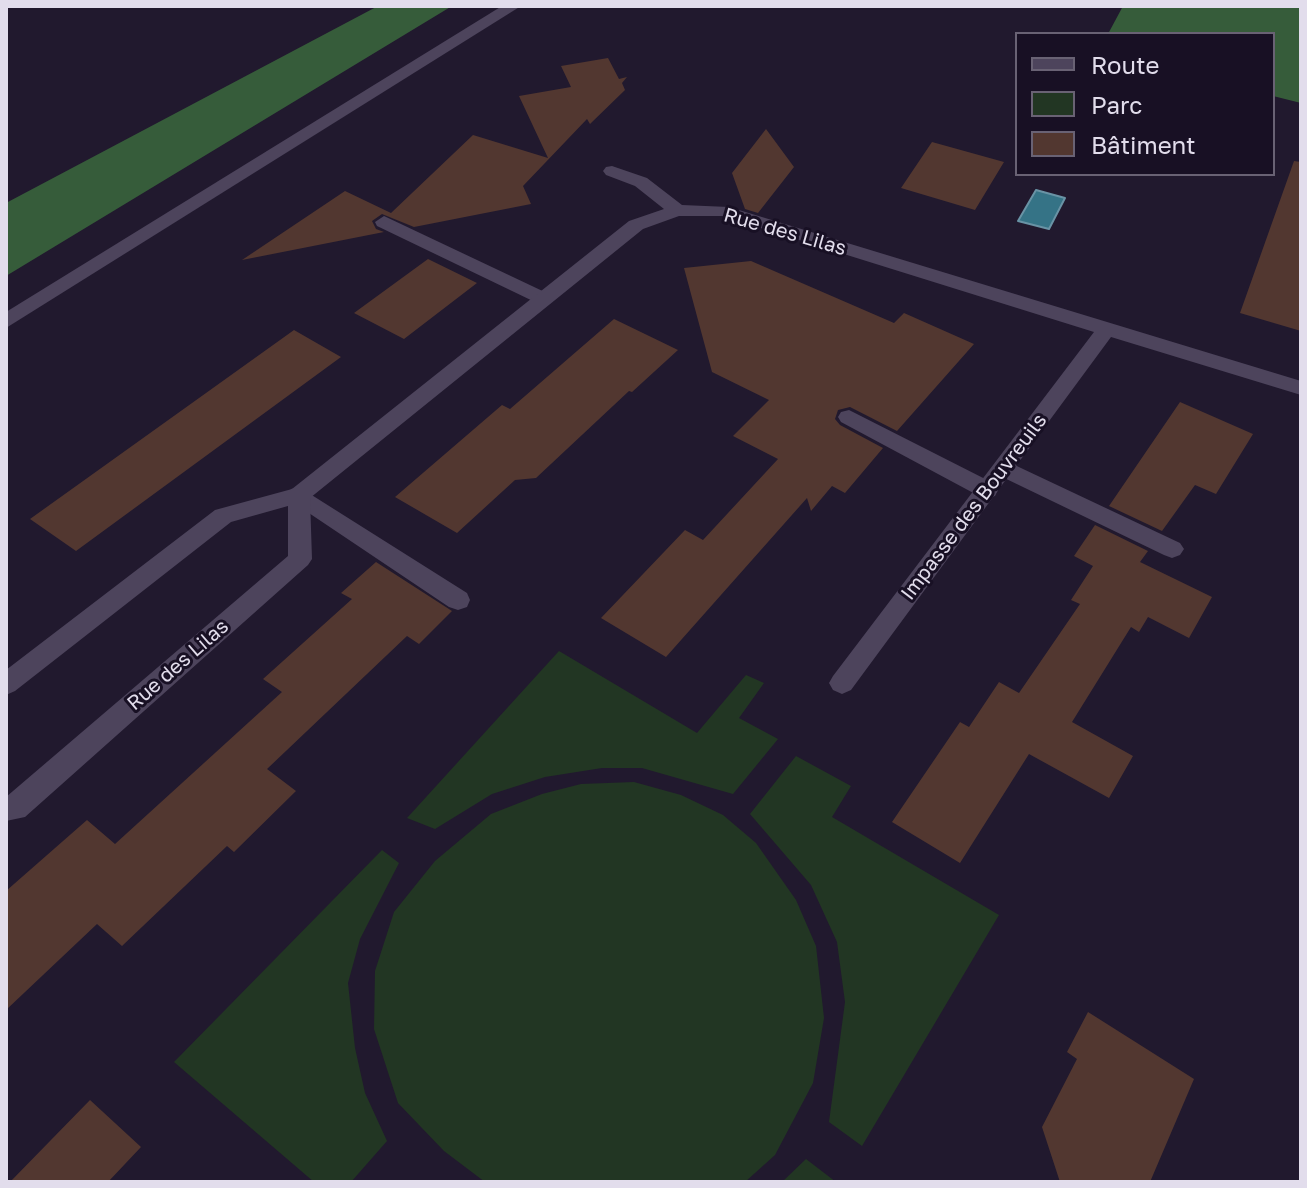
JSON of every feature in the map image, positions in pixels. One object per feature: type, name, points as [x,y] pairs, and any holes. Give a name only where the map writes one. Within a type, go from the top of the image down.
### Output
[{"type":"street","points":[[6,321],[513,6]]},
{"type":"street","points":[[612,171],[641,182],[677,210]]},
{"type":"street","name":"Rue des Lilas","points":[[6,684],[223,516],[299,495],[636,225],[677,210],[723,211],[1301,388]]},
{"type":"street","points":[[384,222],[544,299]]},
{"type":"street","name":"Impasse des Bouvreuils","points":[[842,683],[1106,330]]},
{"type":"street","points":[[849,417],[987,490]]},
{"type":"street","points":[[1004,468],[1172,549]]},
{"type":"street","points":[[299,495],[458,600]]},
{"type":"street","name":"Rue des Lilas","points":[[6,809],[15,808],[300,559],[299,495]]},
{"type":"green space","points":[[378,6],[452,6],[6,276],[6,203]]},
{"type":"green space","points":[[1123,6],[1301,6],[1301,103],[1275,96],[1275,32],[1109,32]]},
{"type":"green space","points":[[559,651],[697,733],[746,675],[764,683],[739,718],[778,739],[733,794],[642,768],[602,768],[545,777],[492,794],[435,829],[407,818]]},
{"type":"green space","points":[[796,756],[851,786],[832,817],[999,915],[862,1146],[829,1122],[845,1002],[837,942],[811,885],[750,814]]},
{"type":"green space","points":[[634,782],[681,795],[723,815],[756,843],[796,900],[816,946],[824,1018],[813,1083],[775,1155],[745,1182],[485,1182],[444,1151],[398,1103],[374,1029],[375,971],[394,912],[435,861],[491,814],[542,794],[581,784]]},
{"type":"green space","points":[[382,850],[399,863],[360,939],[348,983],[355,1048],[365,1093],[387,1141],[351,1182],[314,1182],[174,1062]]},
{"type":"green space","points":[[806,1159],[836,1182],[782,1182]]},
{"type":"water","points":[[1036,190],[1065,198],[1049,229],[1018,221]]},
{"type":"building","points":[[608,58],[619,79],[627,77],[622,83],[625,90],[590,124],[587,119],[523,186],[531,204],[414,227],[382,214],[372,221],[376,229],[384,232],[242,260],[345,191],[391,213],[473,135],[548,158],[519,96],[571,87],[561,66]]},
{"type":"building","points":[[766,129],[794,167],[758,213],[745,209],[732,173]]},
{"type":"building","points":[[932,142],[1004,162],[975,210],[901,188]]},
{"type":"building","points":[[1294,161],[1301,162],[1301,331],[1240,313]]},
{"type":"building","points":[[428,259],[477,283],[404,339],[354,313]]},
{"type":"building","points":[[751,261],[894,323],[904,313],[974,344],[897,431],[850,407],[838,410],[835,419],[840,425],[883,448],[845,493],[832,486],[811,511],[807,498],[666,657],[601,618],[685,530],[703,540],[778,459],[733,436],[769,400],[712,372],[684,268]]},
{"type":"building","points":[[614,319],[678,350],[536,478],[515,480],[457,533],[395,497],[502,405],[510,409]]},
{"type":"building","points":[[294,330],[341,357],[76,551],[30,519]]},
{"type":"building","points":[[1180,402],[1253,434],[1216,494],[1195,485],[1162,531],[1109,506]]},
{"type":"building","points":[[1095,525],[1148,551],[1140,562],[1212,597],[1189,638],[1148,617],[1139,632],[1131,627],[1072,722],[1133,756],[1109,798],[1029,754],[960,863],[892,822],[960,722],[969,727],[999,682],[1019,693],[1080,604],[1071,600],[1093,566],[1074,556]]},
{"type":"building","points":[[376,562],[452,611],[419,644],[407,636],[267,769],[296,791],[234,852],[227,846],[122,946],[97,924],[6,1010],[6,891],[87,820],[115,844],[282,692],[263,679],[352,599],[341,593]]},
{"type":"building","points":[[1088,1012],[1194,1079],[1150,1182],[1060,1182],[1042,1127],[1077,1059],[1067,1052]]},
{"type":"building","points":[[90,1100],[141,1147],[108,1182],[10,1182]]}]
